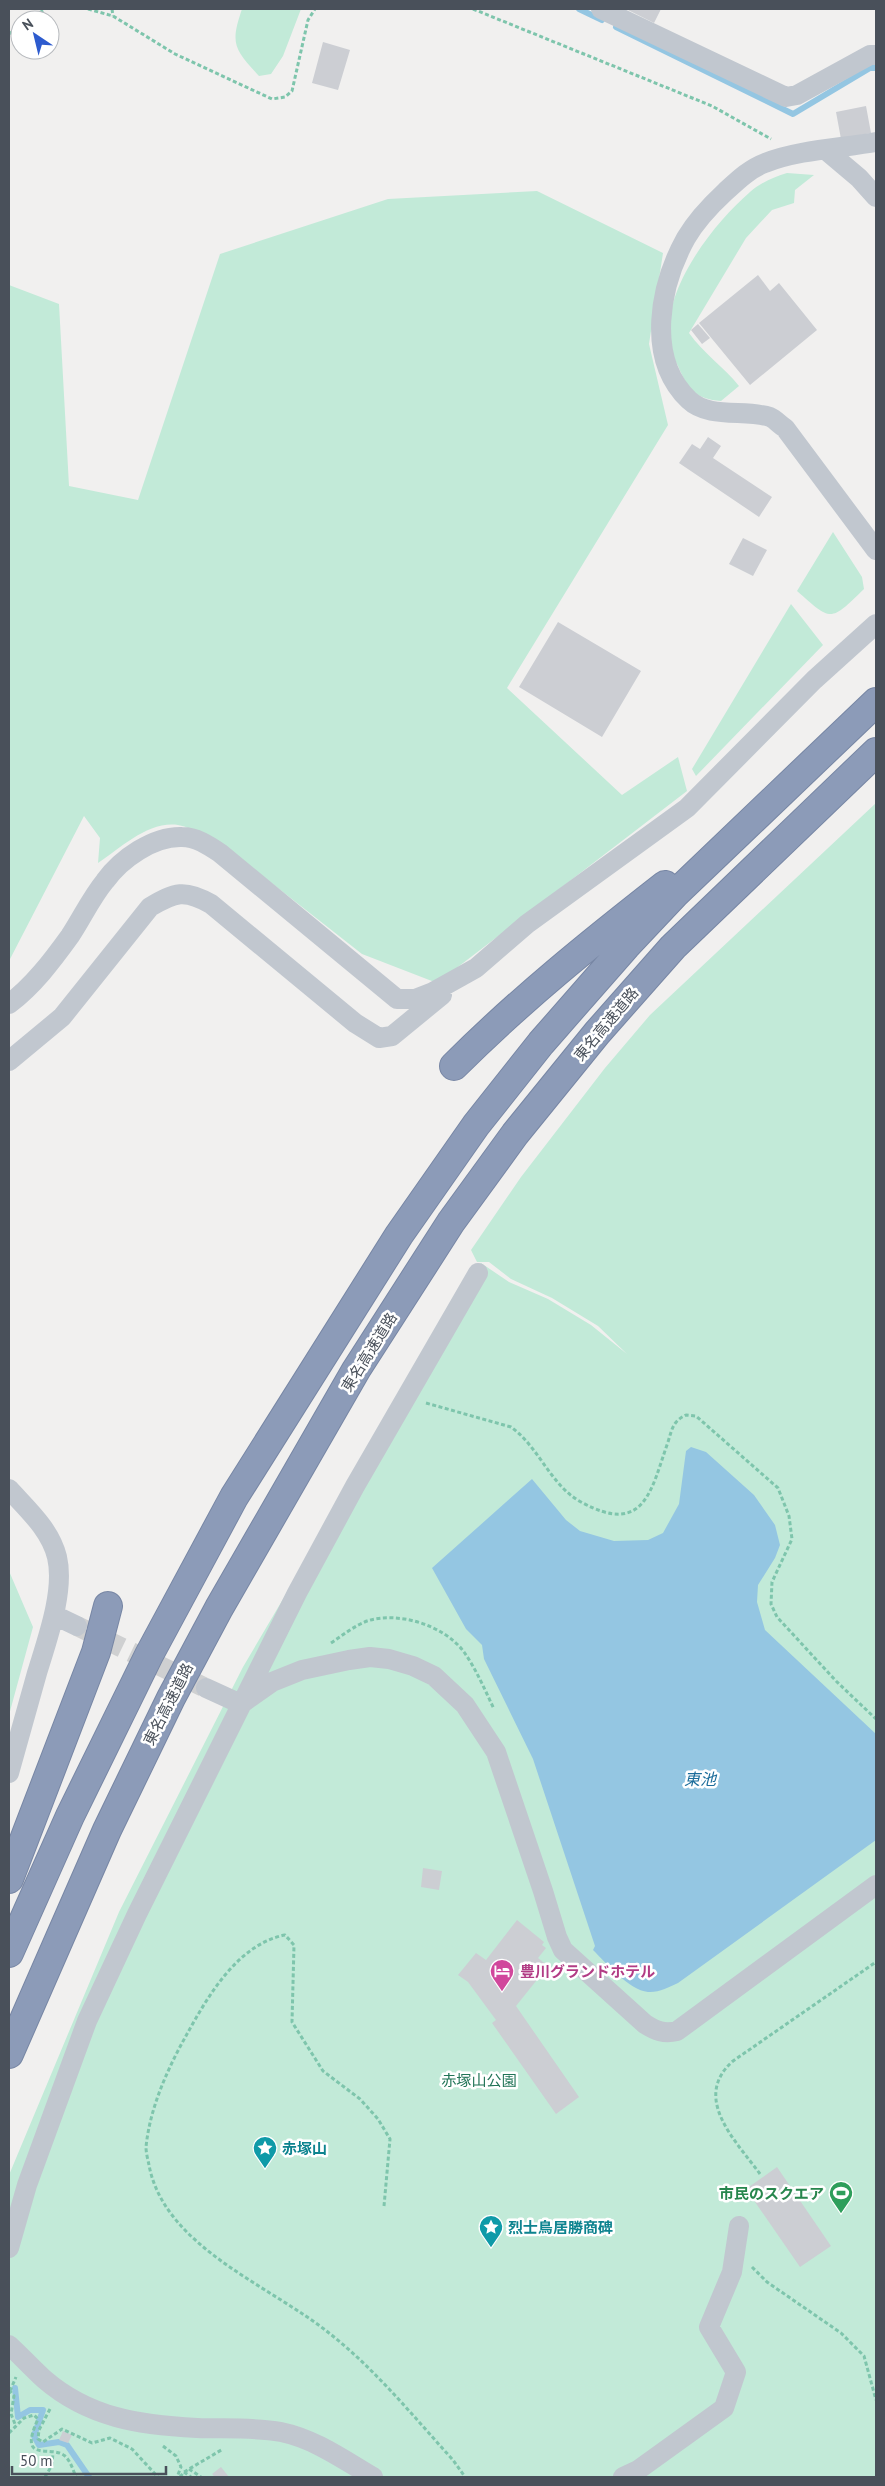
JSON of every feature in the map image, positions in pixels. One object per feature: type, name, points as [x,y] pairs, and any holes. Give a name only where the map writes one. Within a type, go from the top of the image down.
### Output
[{"type":"highway","points":[[9,1953],[79,1798],[149,1655],[225,1515],[399,1235],[476,1125],[541,1043],[669,901],[876,702]]},
{"type":"highway","name":"東名高速道路","points":[[9,2054],[107,1830],[219,1608],[356,1370],[452,1222],[515,1134],[598,1033],[673,947],[876,752]]},
{"type":"highway","points":[[454,1066],[491,1029],[571,958],[774,800]]},
{"type":"highway","points":[[9,1879],[96,1652],[108,1606]]},
{"type":"street","points":[[602,9],[786,97],[797,95],[870,55],[876,55]]},
{"type":"street","points":[[876,142],[798,154],[764,163],[742,176],[712,205],[687,237],[671,271],[664,302],[661,336],[666,363],[680,389],[690,401],[703,409],[772,418],[785,428],[876,550]]},
{"type":"street","points":[[827,151],[859,178],[876,196]]},
{"type":"street","points":[[9,1061],[62,1017],[150,906],[167,897],[185,892],[198,896],[211,904],[355,1023],[378,1038],[392,1036],[527,924],[687,808],[814,680],[876,624]]},
{"type":"street","points":[[9,1004],[24,993],[69,937],[104,882],[116,868],[158,840],[182,837],[203,842],[220,853],[397,999],[415,999],[476,968]]},
{"type":"street","points":[[9,2248],[27,2185],[87,2020],[137,1914],[297,1593],[406,1397],[478,1273]]},
{"type":"street","points":[[9,1489],[40,1524],[50,1539],[57,1558],[58,1581],[54,1615],[9,1773]]},
{"type":"street","points":[[54,1615],[77,1626]]},
{"type":"street","points":[[241,1704],[272,1682],[302,1670],[349,1660],[370,1657],[389,1659],[413,1666],[434,1676],[465,1705],[496,1752],[557,1937],[563,1950],[645,2024],[656,2030],[667,2033],[677,2031],[876,1885]]},
{"type":"street","points":[[206,1688],[241,1704]]},
{"type":"street","points":[[623,2477],[638,2470],[724,2408],[736,2372],[709,2327],[732,2272],[739,2226]]},
{"type":"street","points":[[9,2345],[46,2380],[82,2405],[113,2418],[163,2426],[281,2432],[312,2442],[373,2477]]},
{"type":"path","points":[[88,9],[113,16],[175,54],[272,99],[285,97],[292,91],[308,20],[315,9]]},
{"type":"path","points":[[112,9],[113,16]]},
{"type":"path","points":[[474,9],[712,106],[798,154]]},
{"type":"path","points":[[406,1397],[511,1426],[522,1435],[554,1476],[579,1501],[614,1514],[636,1510],[644,1502],[674,1423],[686,1415],[696,1416],[778,1488],[789,1516],[792,1538],[772,1582],[771,1604],[777,1617],[836,1681],[876,1719]]},
{"type":"path","points":[[323,1646],[367,1621],[398,1618],[418,1622],[453,1640],[463,1651],[494,1710]]},
{"type":"path","points":[[384,2206],[390,2139],[378,2119],[360,2099],[324,2071],[292,2022],[294,1946],[285,1935],[274,1937],[239,1960],[203,2006],[173,2060],[155,2108],[146,2148],[152,2180],[179,2226],[218,2257],[328,2332],[364,2363],[453,2460],[465,2477]]},
{"type":"path","points":[[760,2174],[719,2114],[715,2098],[717,2085],[722,2074],[733,2061],[876,1962]]},
{"type":"path","points":[[735,2252],[767,2282],[841,2333],[864,2356],[876,2400]]},
{"type":"path","points":[[16,2424],[11,2414],[14,2396],[9,2391],[17,2375],[21,2379]]},
{"type":"path","points":[[51,2405],[39,2430],[38,2439],[42,2442],[62,2429],[92,2442],[110,2438],[132,2449],[158,2477]]},
{"type":"path","points":[[9,2433],[16,2424],[29,2415],[34,2415],[38,2419],[32,2431],[33,2444],[36,2449],[65,2456],[76,2477]]},
{"type":"path","points":[[163,2426],[161,2441],[164,2447],[176,2456],[181,2467],[177,2477]]},
{"type":"path","points":[[44,2477],[52,2464],[53,2453]]},
{"type":"path","points":[[189,2469],[201,2477]]},
{"type":"path","points":[[184,2472],[191,2477]]},
{"type":"green space","points":[[242,9],[301,9],[283,56],[271,74],[259,76],[239,52],[236,30]]},
{"type":"green space","points":[[787,173],[814,175],[795,190],[794,203],[772,210],[746,238],[689,333],[739,386],[721,401],[705,398],[689,387],[672,353],[669,325],[673,303],[692,261],[720,222],[754,189],[777,176]]},
{"type":"green space","points":[[537,191],[663,253],[649,344],[668,425],[507,688],[622,795],[678,757],[687,791],[437,983],[362,954],[228,849],[184,827],[167,825],[146,831],[98,863],[100,838],[84,816],[9,961],[9,285],[59,304],[69,486],[138,500],[220,254],[388,199]]},
{"type":"green space","points":[[833,532],[862,577],[864,589],[844,608],[831,614],[817,608],[797,591]]},
{"type":"green space","points":[[791,604],[823,645],[696,776],[692,769]]},
{"type":"green space","name":"赤塚山公園","points":[[876,803],[876,2477],[9,2477],[9,2175],[119,1912],[243,1667],[481,1263],[509,1282],[548,1299],[591,1325],[627,1354],[598,1326],[552,1298],[511,1279],[489,1262],[477,1262],[471,1250],[521,1177],[605,1068],[650,1015]]},
{"type":"green space","points":[[9,1571],[33,1627],[9,1715]]},
{"type":"water","name":"東池","points":[[691,1447],[706,1452],[754,1495],[775,1525],[780,1545],[775,1558],[758,1585],[757,1602],[765,1630],[876,1734],[876,1840],[678,1983],[660,1991],[648,1992],[626,1981],[593,1950],[595,1946],[533,1759],[484,1659],[482,1645],[466,1629],[432,1568],[532,1479],[566,1520],[580,1531],[614,1541],[648,1540],[663,1533],[679,1504],[686,1451]]},
{"type":"building","points":[[626,9],[661,9],[654,23]]},
{"type":"building","points":[[323,42],[350,50],[338,90],[312,83]]},
{"type":"building","points":[[866,106],[871,133],[841,139],[836,112]]},
{"type":"building","points":[[758,275],[770,291],[779,283],[817,330],[750,385],[699,323]]},
{"type":"building","points":[[698,324],[710,338],[702,344],[691,330]]},
{"type":"building","points":[[708,437],[721,446],[713,458],[772,497],[759,517],[679,463],[692,444],[700,449]]},
{"type":"building","points":[[743,538],[767,550],[753,576],[729,564]]},
{"type":"building","points":[[558,622],[641,671],[602,737],[519,687]]},
{"type":"building","points":[[423,1868],[442,1871],[439,1890],[421,1887]]},
{"type":"building","points":[[517,1920],[544,1942],[542,1945],[546,1948],[538,1958],[548,1966],[516,2006],[579,2097],[556,2114],[492,2023],[496,2020],[468,1982],[458,1975],[476,1953],[486,1960]]},
{"type":"building","points":[[777,2167],[831,2246],[800,2267],[746,2189]]},
{"type":"building","points":[[63,2431],[72,2435],[68,2443],[59,2440]]},
{"type":"building","points":[[221,2467],[229,2477],[215,2477],[212,2474]]},
{"type":"waterway","points":[[579,9],[602,20]]},
{"type":"waterway","points":[[616,27],[793,114],[870,68],[876,68]]},
{"type":"waterway","points":[[15,2388],[18,2417],[30,2410],[43,2410],[34,2436],[39,2445],[59,2442],[67,2445],[89,2477]]},
{"type":"tunnel","points":[[77,1626],[206,1688]]},
{"type":"place","name":"豊川グランドホテル","points":[[502,1992]]},
{"type":"place","name":"赤塚山","points":[[265,2169]]},
{"type":"place","name":"市民のスクエア","points":[[841,2214]]},
{"type":"place","name":"烈士鳥居勝商碑","points":[[491,2248]]}]
